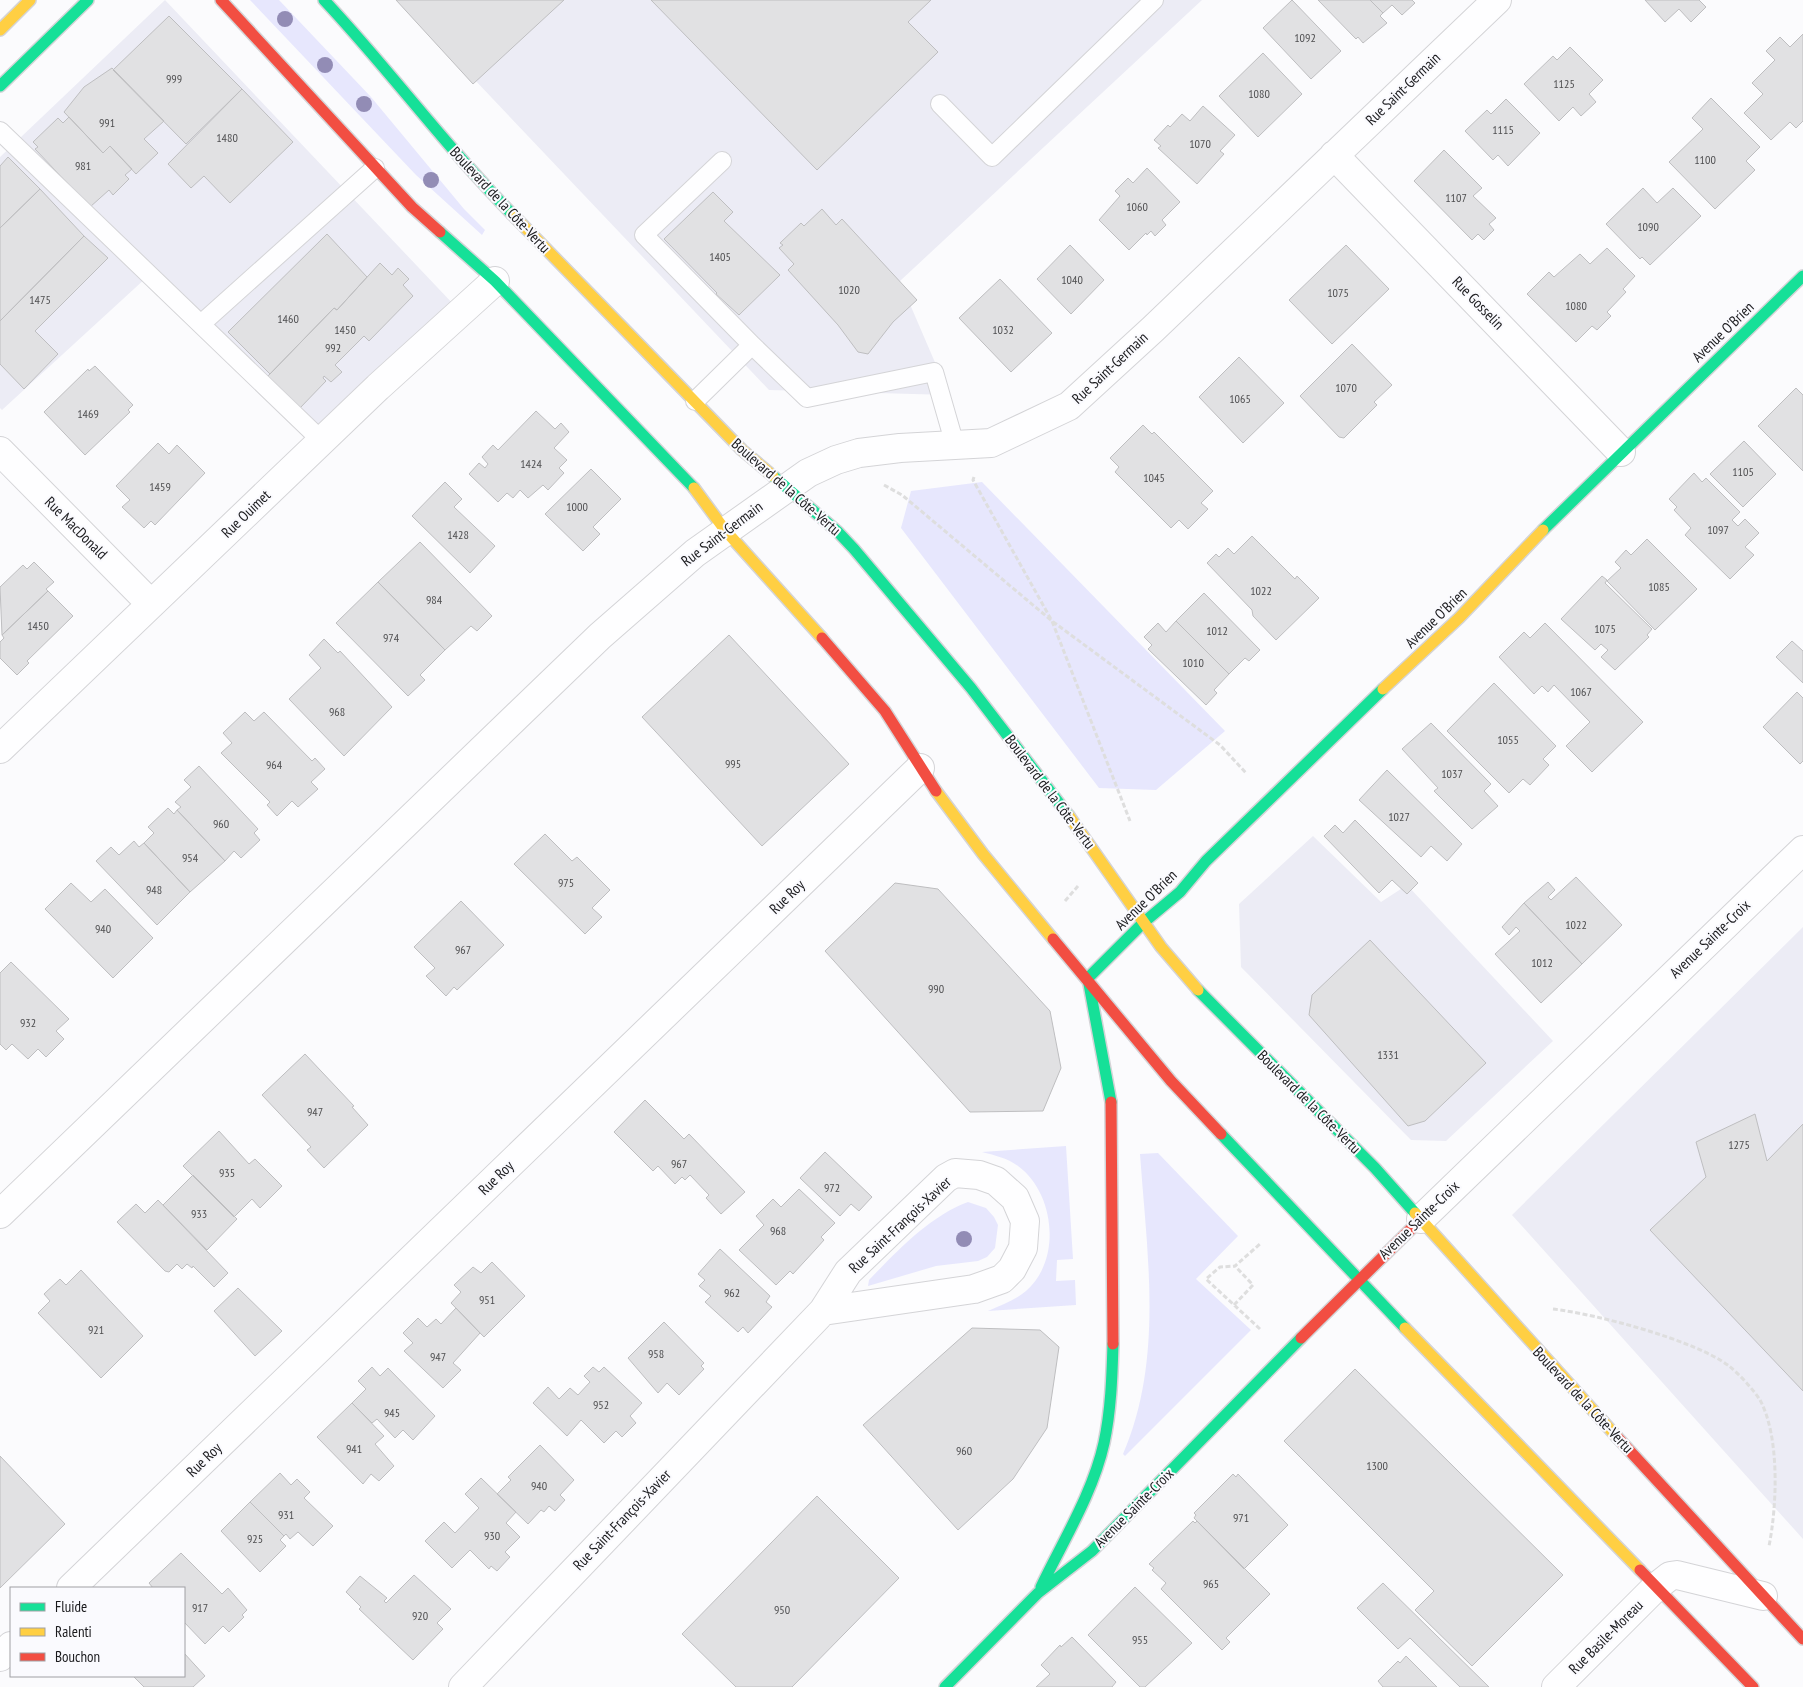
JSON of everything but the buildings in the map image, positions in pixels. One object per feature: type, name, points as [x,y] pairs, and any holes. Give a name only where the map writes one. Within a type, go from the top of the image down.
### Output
[{"type":"main road","points":[[0,30],[30,0]]},
{"type":"main road","points":[[0,86],[88,0]]},
{"type":"main road","points":[[221,0],[412,207],[495,281],[696,490],[725,530],[848,666],[885,711],[920,768],[983,854],[1172,1081],[1358,1279],[1753,1687]]},
{"type":"main road","name":"Boulevard de la Côte-Vertu","points":[[324,0],[371,50],[486,188],[742,450],[844,537],[971,688],[1084,835],[1143,923],[1199,992],[1375,1168],[1803,1639]]},
{"type":"main road","name":"Avenue O'Brien","points":[[1088,978],[1143,923],[1180,892],[1206,861],[1326,743],[1459,618],[1621,452],[1803,276]]},
{"type":"main road","name":"Avenue Sainte-Croix","points":[[1038,1593],[1090,1483],[1104,1444],[1111,1400],[1114,1313],[1111,1094],[1088,978]]},
{"type":"main road","name":"Avenue Sainte-Croix","points":[[945,1687],[1038,1593],[1097,1546],[1358,1279],[1421,1219]]},
{"type":"street","name":"Rue Saint-Germain","points":[[0,1214],[637,601],[725,530],[808,473],[836,460],[859,453],[900,448],[991,443],[1069,406],[1497,0]]},
{"type":"street","name":"Rue Gosselin","points":[[1334,155],[1621,452]]},
{"type":"street","name":"Rue Ouimet","points":[[0,749],[322,441],[495,281]]},
{"type":"street","name":"Rue MacDonald","points":[[0,451],[151,604]]},
{"type":"street","name":"Rue Roy","points":[[72,1587],[920,768]]},
{"type":"street","name":"Avenue Sainte-Croix","points":[[1421,1219],[1803,850]]},
{"type":"street","name":"Rue Saint-François-Xavier","points":[[463,1687],[823,1311],[848,1272],[918,1203],[955,1173],[979,1174],[996,1181],[1007,1189],[1021,1208],[1025,1221],[1024,1248],[1012,1269],[1002,1279],[974,1289],[823,1311]]},
{"type":"street","points":[[1656,1587],[1670,1576],[1677,1575],[1763,1596]]},
{"type":"street","name":"Rue Basile-Moreau","points":[[1556,1687],[1656,1587]]},
{"type":"street","points":[[0,1657],[10,1647]]},
{"type":"lane","points":[[940,104],[992,158],[1154,0]]},
{"type":"lane","points":[[0,131],[322,441]]},
{"type":"lane","points":[[722,161],[644,235],[807,398],[934,372],[955,445]]},
{"type":"lane","points":[[201,324],[375,168]]},
{"type":"lane","points":[[696,401],[752,345]]},
{"type":"path","points":[[991,443],[973,480],[1052,621],[1130,821]]},
{"type":"path","points":[[886,488],[902,495],[1052,621],[1220,744]]},
{"type":"path","points":[[1064,902],[1080,884]]},
{"type":"path","points":[[1260,1244],[1235,1266],[1220,1267],[1206,1279],[1260,1329]]},
{"type":"path","points":[[1234,1305],[1253,1285],[1235,1266]]},
{"type":"path","points":[[1553,1309],[1572,1311],[1638,1328],[1704,1352],[1729,1366],[1752,1390],[1759,1399],[1766,1415],[1771,1439],[1776,1499],[1769,1546]]},
{"type":"shaded area","points":[[165,0],[455,306],[315,431],[147,277],[2,410],[0,408],[0,157]]},
{"type":"shaded area","points":[[250,0],[279,0],[371,97],[464,209],[485,230],[482,235],[416,175]]},
{"type":"shaded area","points":[[399,0],[1202,0],[900,281],[949,395],[769,390]]},
{"type":"shaded area","points":[[982,482],[1225,731],[1156,790],[1099,788],[901,528],[911,491]]},
{"type":"shaded area","points":[[1313,836],[1381,902],[1407,885],[1553,1041],[1446,1141],[1411,1140],[1241,967],[1239,904]]},
{"type":"shaded area","points":[[1803,927],[1803,1539],[1512,1215]]},
{"type":"shaded area","points":[[1066,1146],[1073,1259],[1057,1260],[1056,1281],[1075,1280],[1076,1305],[988,1311],[1026,1291],[1038,1278],[1045,1262],[1049,1245],[1049,1227],[1046,1209],[1040,1193],[1030,1178],[1018,1166],[1009,1161],[982,1152]]},
{"type":"shaded area","points":[[1158,1153],[1238,1236],[1196,1279],[1251,1330],[1125,1456],[1123,1454],[1136,1418],[1144,1381],[1150,1306],[1140,1154]]},
{"type":"shaded area","points":[[968,1202],[986,1208],[998,1225],[995,1248],[987,1257],[978,1261],[936,1266],[868,1286],[869,1280],[915,1235],[940,1216]]},
{"type":"traffic: fast","points":[[0,86],[88,0]]},
{"type":"traffic: fast","points":[[324,0],[464,162],[512,214]]},
{"type":"traffic: fast","points":[[440,232],[495,281],[694,488]]},
{"type":"traffic: fast","points":[[1543,530],[1803,276]]},
{"type":"traffic: fast","points":[[773,476],[838,532],[854,549],[971,688],[1069,816]]},
{"type":"traffic: fast","points":[[1088,978],[1143,923],[1180,892],[1206,861],[1383,689]]},
{"type":"traffic: fast","points":[[1089,984],[1111,1102]]},
{"type":"traffic: fast","points":[[1198,990],[1375,1168],[1415,1213]]},
{"type":"traffic: fast","points":[[1221,1134],[1405,1328]]},
{"type":"traffic: fast","points":[[945,1687],[1038,1593],[1092,1551],[1301,1338]]},
{"type":"traffic: fast","points":[[1041,1587],[1077,1516],[1099,1462],[1108,1418],[1113,1344]]},
{"type":"traffic: slow","points":[[0,30],[30,0]]},
{"type":"traffic: slow","points":[[512,214],[742,450],[773,476]]},
{"type":"traffic: slow","points":[[694,488],[725,530],[822,638]]},
{"type":"traffic: slow","points":[[1383,689],[1459,618],[1543,530]]},
{"type":"traffic: slow","points":[[936,791],[983,854],[1053,939]]},
{"type":"traffic: slow","points":[[1069,816],[1161,947],[1198,990]]},
{"type":"traffic: slow","points":[[1415,1213],[1617,1437]]},
{"type":"traffic: slow","points":[[1405,1328],[1640,1570]]},
{"type":"traffic: jam","points":[[221,0],[412,207],[440,232]]},
{"type":"traffic: jam","points":[[822,638],[885,711],[936,791]]},
{"type":"traffic: jam","points":[[1053,939],[1171,1081],[1221,1134]]},
{"type":"traffic: jam","points":[[1111,1102],[1113,1344]]},
{"type":"traffic: jam","points":[[1301,1338],[1421,1219]]},
{"type":"traffic: jam","points":[[1617,1437],[1803,1639]]},
{"type":"traffic: jam","points":[[1640,1570],[1753,1687]]}]
